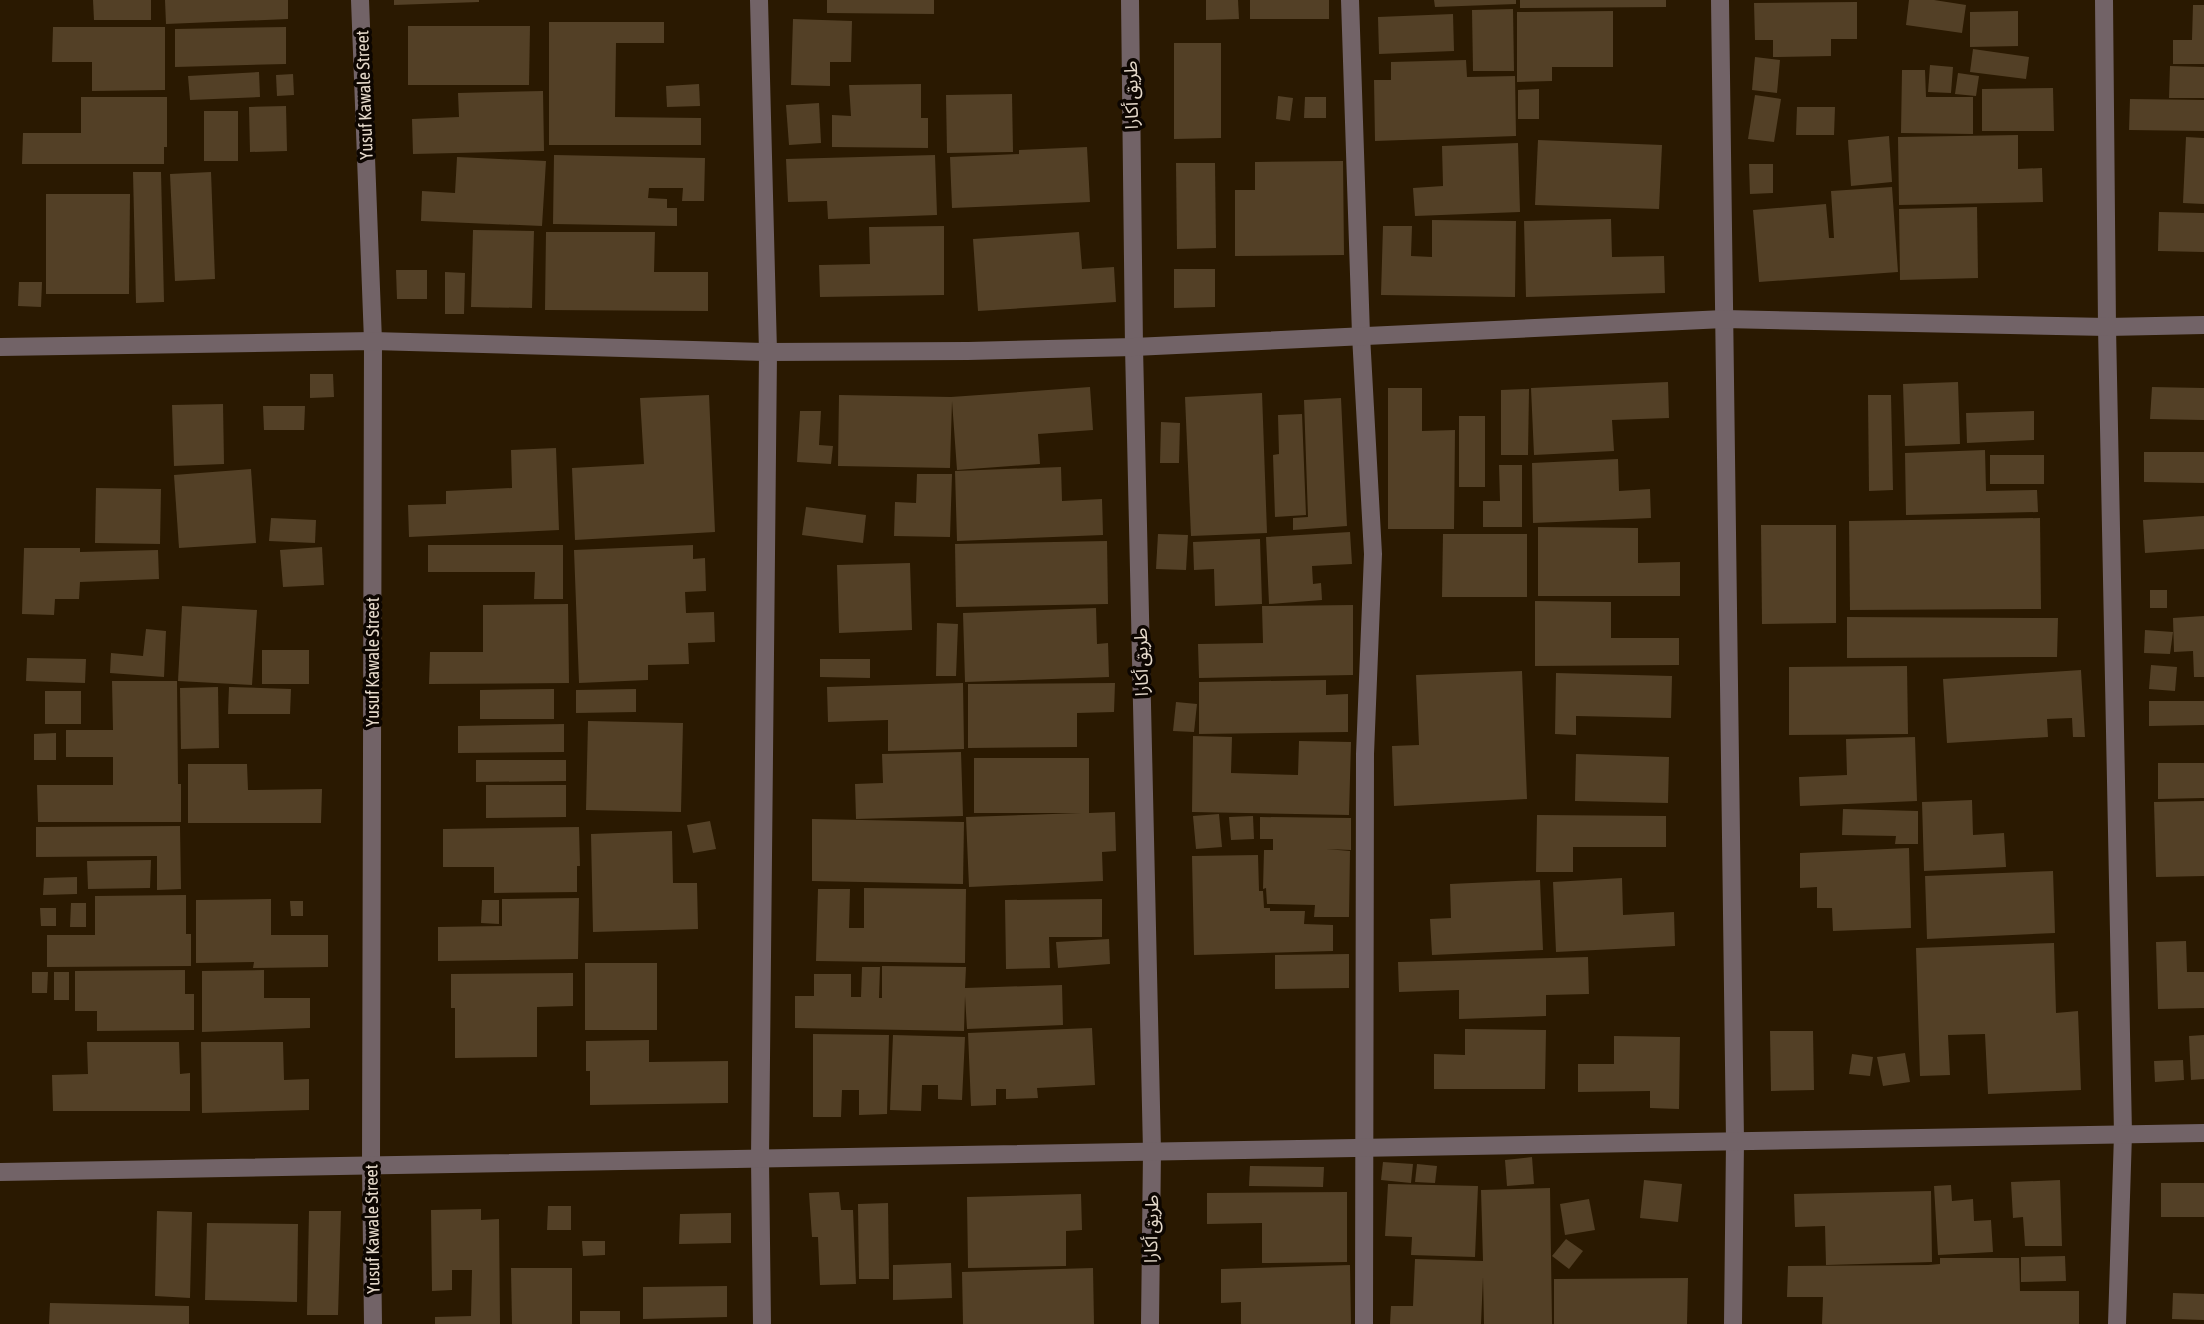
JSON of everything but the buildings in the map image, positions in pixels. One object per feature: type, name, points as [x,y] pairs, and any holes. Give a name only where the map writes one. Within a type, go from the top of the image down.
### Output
[{"type":"street","name":"Yusuf Kawale Street","points":[[360,0],[373,341],[373,1324]]},
{"type":"street","points":[[759,0],[768,352],[760,1158],[762,1324]]},
{"type":"street","name":"طريق أكارا","points":[[1130,0],[1134,347],[1152,1151],[1150,1324]]},
{"type":"street","points":[[1350,0],[1361,335],[1373,554],[1365,754],[1364,1324]]},
{"type":"street","points":[[1720,0],[1735,1141],[1733,1324]]},
{"type":"street","points":[[2104,0],[2107,327],[2123,1134],[2117,1324]]},
{"type":"street","points":[[0,346],[373,341],[768,352],[968,351],[1134,347],[1724,319],[2107,327],[2204,325]]},
{"type":"street","points":[[0,1172],[2204,1133]]}]
